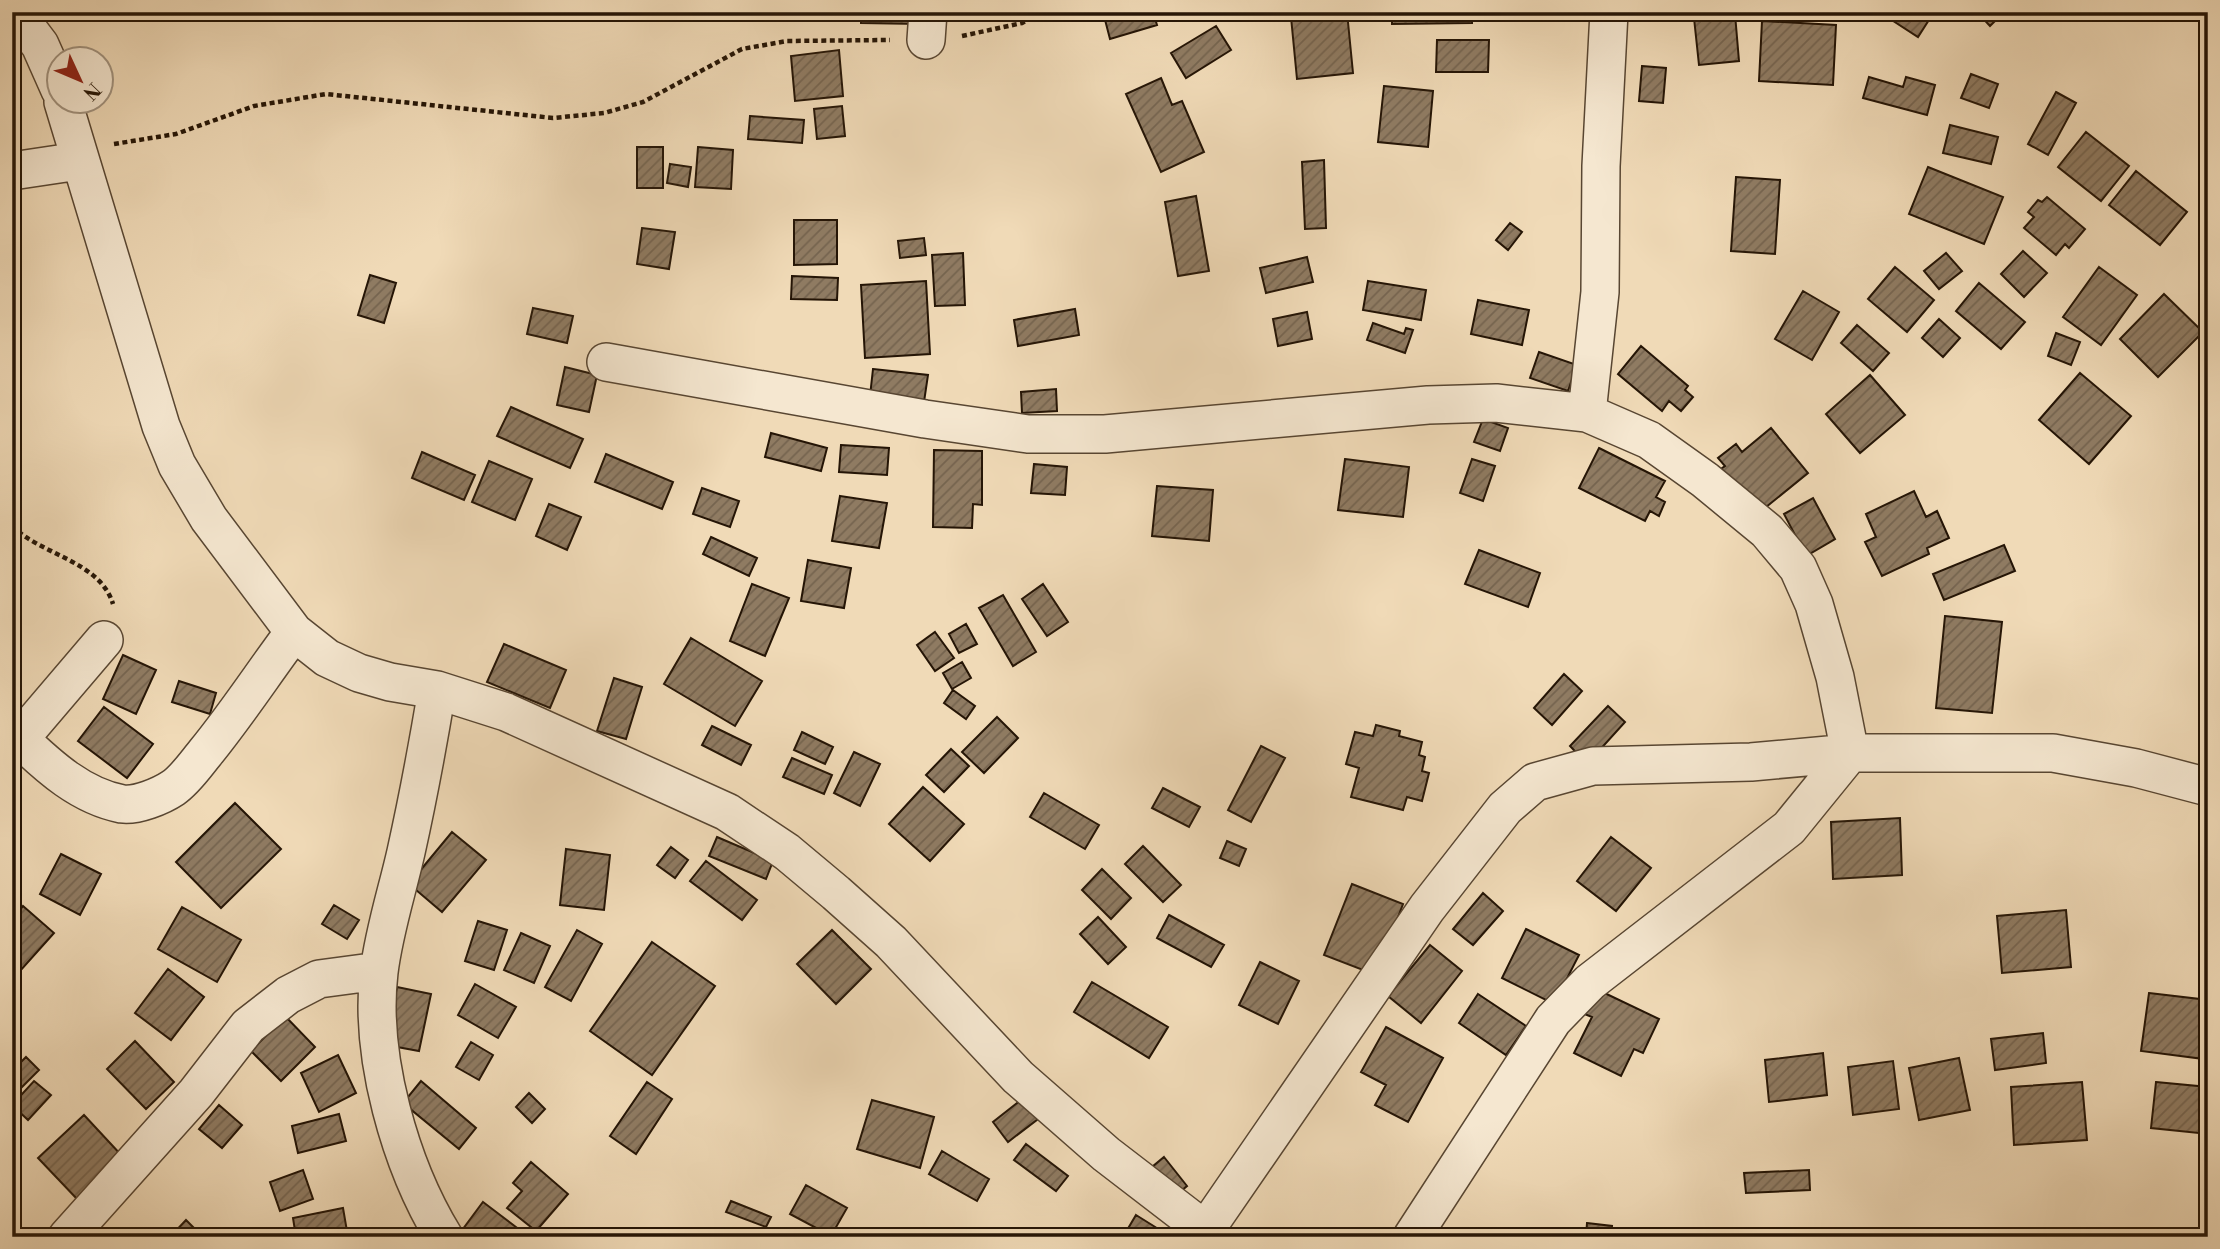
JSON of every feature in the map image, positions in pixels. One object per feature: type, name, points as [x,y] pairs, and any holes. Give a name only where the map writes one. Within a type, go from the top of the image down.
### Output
[{"type":"street","points":[[15,12],[40,45],[46,58]]},
{"type":"street","points":[[1587,413],[1600,292],[1601,166],[1609,12]]},
{"type":"street","points":[[67,116],[161,426],[177,465],[209,519],[294,632],[327,658],[359,673],[437,690],[506,712],[727,812],[787,852],[891,942],[1018,1077],[1106,1154],[1209,1234],[1427,908],[1505,808],[1535,782],[1593,766],[1751,762],[1850,753],[2053,753],[2136,768],[2208,787]]},
{"type":"street","points":[[12,171],[78,156]]},
{"type":"street","points":[[606,362],[925,419],[1028,434],[1105,434],[1468,404],[1544,406],[1587,413],[1649,440],[1705,480],[1767,531],[1798,568],[1814,604],[1828,653],[1850,753]]},
{"type":"street","points":[[104,640],[16,744],[78,788],[124,804],[155,797],[174,787],[235,716],[294,632]]},
{"type":"street","points":[[437,690],[422,777],[379,971],[378,1037],[394,1120],[412,1169],[444,1237]]},
{"type":"street","points":[[1412,1237],[1553,1020],[1590,982],[1789,828],[1850,753]]},
{"type":"street","points":[[67,1237],[196,1093],[248,1027],[288,995],[319,979],[379,971]]},
{"type":"path","points":[[78,156],[176,134],[254,106],[326,94],[553,118],[604,113],[643,102],[742,49]]},
{"type":"path","points":[[12,526],[23,537],[97,578],[109,591],[113,618],[104,640]]},
{"type":"building","points":[[861,12],[920,12],[920,24],[861,23]]},
{"type":"building","points":[[1103,12],[1153,12],[1157,25],[1110,39]]},
{"type":"building","points":[[1347,12],[1353,73],[1297,79],[1291,17]]},
{"type":"building","points":[[1392,12],[1472,12],[1472,23],[1392,24]]},
{"type":"building","points":[[1886,12],[1934,12],[1918,37],[1884,15]]},
{"type":"building","points":[[1977,12],[2004,12],[1990,26]]},
{"type":"building","points":[[1735,14],[1739,61],[1699,65],[1694,18]]},
{"type":"building","points":[[1762,21],[1836,25],[1833,85],[1759,81]]},
{"type":"building","points":[[1216,26],[1231,50],[1186,78],[1171,53]]},
{"type":"building","points":[[1437,40],[1489,40],[1488,72],[1436,72]]},
{"type":"building","points":[[839,50],[843,96],[795,101],[791,56]]},
{"type":"building","points":[[1642,66],[1666,68],[1663,103],[1639,101]]},
{"type":"building","points":[[1971,74],[1998,84],[1989,108],[1961,98]]},
{"type":"building","points":[[1869,77],[1903,87],[1906,77],[1935,85],[1927,115],[1863,98]]},
{"type":"building","points":[[1161,78],[1172,105],[1182,101],[1204,152],[1161,172],[1126,94]]},
{"type":"building","points":[[1384,86],[1433,91],[1428,147],[1378,142]]},
{"type":"building","points":[[2056,92],[2076,103],[2048,155],[2028,144]]},
{"type":"building","points":[[842,106],[845,136],[817,139],[814,109]]},
{"type":"building","points":[[750,116],[804,120],[802,143],[748,139]]},
{"type":"building","points":[[1950,125],[1998,137],[1991,164],[1943,153]]},
{"type":"building","points":[[2086,132],[2129,166],[2101,201],[2058,167]]},
{"type":"building","points":[[637,147],[663,147],[663,188],[637,188]]},
{"type":"building","points":[[698,147],[733,150],[731,189],[695,187]]},
{"type":"building","points":[[1324,160],[1326,228],[1305,229],[1302,162]]},
{"type":"building","points":[[670,164],[691,167],[688,187],[667,183]]},
{"type":"building","points":[[1928,167],[2003,197],[1984,244],[1909,214]]},
{"type":"building","points":[[2136,171],[2187,212],[2160,245],[2109,205]]},
{"type":"building","points":[[1736,177],[1780,180],[1775,254],[1731,251]]},
{"type":"building","points":[[1196,196],[1209,271],[1178,276],[1165,202]]},
{"type":"building","points":[[2047,197],[2085,229],[2069,248],[2065,244],[2056,255],[2024,228],[2034,217],[2028,212],[2038,200],[2042,202]]},
{"type":"building","points":[[794,220],[837,220],[837,264],[794,265]]},
{"type":"building","points":[[1510,223],[1522,232],[1508,250],[1496,240]]},
{"type":"building","points":[[642,228],[675,232],[669,269],[637,264]]},
{"type":"building","points":[[924,238],[926,255],[900,258],[898,241]]},
{"type":"building","points":[[2023,251],[2047,273],[2024,297],[2001,274]]},
{"type":"building","points":[[963,253],[965,305],[935,306],[932,255]]},
{"type":"building","points":[[1946,253],[1962,271],[1939,289],[1924,271]]},
{"type":"building","points":[[1307,257],[1313,282],[1266,293],[1260,268]]},
{"type":"building","points":[[1895,267],[1934,300],[1907,332],[1868,299]]},
{"type":"building","points":[[2099,267],[2137,295],[2101,345],[2063,317]]},
{"type":"building","points":[[370,275],[396,283],[384,323],[358,315]]},
{"type":"building","points":[[792,276],[838,278],[837,300],[791,299]]},
{"type":"building","points":[[926,281],[930,354],[865,358],[861,285]]},
{"type":"building","points":[[1368,281],[1426,290],[1421,320],[1363,310]]},
{"type":"building","points":[[1979,283],[2025,322],[2001,349],[1956,311]]},
{"type":"building","points":[[1803,291],[1839,312],[1812,360],[1775,339]]},
{"type":"building","points":[[2164,294],[2203,332],[2158,377],[2120,339]]},
{"type":"building","points":[[1478,300],[1529,310],[1522,345],[1471,334]]},
{"type":"building","points":[[533,308],[573,316],[567,343],[527,334]]},
{"type":"building","points":[[1075,309],[1079,335],[1018,346],[1014,320]]},
{"type":"building","points":[[1307,312],[1312,339],[1278,346],[1273,319]]},
{"type":"building","points":[[1939,319],[1960,338],[1943,357],[1922,338]]},
{"type":"building","points":[[1373,323],[1404,334],[1406,328],[1413,330],[1405,353],[1367,340]]},
{"type":"building","points":[[1857,325],[1889,353],[1873,371],[1841,343]]},
{"type":"building","points":[[2056,333],[2080,342],[2071,365],[2048,356]]},
{"type":"building","points":[[1641,346],[1688,386],[1685,390],[1693,397],[1681,411],[1669,401],[1662,411],[1618,374]]},
{"type":"building","points":[[1539,352],[1577,365],[1568,391],[1530,378]]},
{"type":"building","points":[[565,367],[597,375],[589,412],[557,405]]},
{"type":"building","points":[[873,369],[928,375],[924,402],[870,396]]},
{"type":"building","points":[[2080,373],[2131,416],[2089,464],[2039,420]]},
{"type":"building","points":[[1870,375],[1905,415],[1860,453],[1826,414]]},
{"type":"building","points":[[1056,389],[1057,411],[1022,413],[1021,392]]},
{"type":"building","points":[[511,407],[583,439],[570,468],[497,436]]},
{"type":"building","points":[[1483,419],[1508,428],[1500,451],[1474,442]]},
{"type":"building","points":[[1771,428],[1808,473],[1755,516],[1718,471],[1725,466],[1718,458],[1736,444],[1742,452]]},
{"type":"building","points":[[771,433],[827,448],[821,471],[765,457]]},
{"type":"building","points":[[841,445],[889,448],[887,475],[839,472]]},
{"type":"building","points":[[1599,448],[1665,481],[1656,497],[1665,502],[1659,516],[1650,511],[1645,521],[1579,488]]},
{"type":"building","points":[[934,450],[982,451],[982,505],[973,504],[972,528],[933,527]]},
{"type":"building","points":[[422,452],[475,475],[464,500],[412,478]]},
{"type":"building","points":[[606,454],[673,482],[662,509],[595,482]]},
{"type":"building","points":[[1345,459],[1409,467],[1403,517],[1338,510]]},
{"type":"building","points":[[1472,459],[1495,466],[1483,501],[1460,493]]},
{"type":"building","points":[[489,461],[532,479],[515,520],[472,502]]},
{"type":"building","points":[[1034,464],[1067,467],[1065,495],[1031,493]]},
{"type":"building","points":[[1157,486],[1213,490],[1209,541],[1152,536]]},
{"type":"building","points":[[702,488],[739,501],[730,527],[693,514]]},
{"type":"building","points":[[1914,491],[1926,517],[1937,511],[1949,538],[1927,548],[1929,554],[1882,576],[1865,542],[1876,537],[1866,514]]},
{"type":"building","points":[[840,496],[887,503],[879,548],[832,541]]},
{"type":"building","points":[[1813,498],[1835,539],[1806,556],[1784,514]]},
{"type":"building","points":[[549,504],[581,517],[567,550],[536,536]]},
{"type":"building","points":[[711,537],[757,558],[749,576],[703,554]]},
{"type":"building","points":[[2004,545],[2015,571],[1944,600],[1933,574]]},
{"type":"building","points":[[1479,550],[1540,573],[1528,607],[1465,584]]},
{"type":"building","points":[[808,560],[851,568],[844,608],[801,601]]},
{"type":"building","points":[[752,584],[789,598],[765,656],[730,641]]},
{"type":"building","points":[[1043,584],[1068,622],[1047,636],[1022,599]]},
{"type":"building","points":[[1003,595],[1036,652],[1013,666],[979,608]]},
{"type":"building","points":[[1945,616],[2002,622],[1992,713],[1936,708]]},
{"type":"building","points":[[966,624],[977,644],[959,653],[949,634]]},
{"type":"building","points":[[935,632],[954,658],[935,671],[917,645]]},
{"type":"building","points":[[691,638],[762,681],[735,726],[664,684]]},
{"type":"building","points":[[504,644],[566,670],[550,708],[487,682]]},
{"type":"building","points":[[123,655],[156,670],[136,714],[103,699]]},
{"type":"building","points":[[962,662],[971,678],[952,689],[943,673]]},
{"type":"building","points":[[1564,674],[1582,691],[1552,725],[1534,708]]},
{"type":"building","points":[[614,678],[642,687],[626,739],[597,731]]},
{"type":"building","points":[[179,681],[216,693],[210,714],[172,702]]},
{"type":"building","points":[[953,690],[975,706],[966,719],[944,703]]},
{"type":"building","points":[[1608,706],[1625,722],[1587,764],[1570,746]]},
{"type":"building","points":[[104,707],[153,744],[127,778],[78,741]]},
{"type":"building","points":[[997,717],[1018,738],[984,773],[962,752]]},
{"type":"building","points":[[1376,725],[1400,731],[1399,736],[1422,742],[1419,755],[1425,757],[1422,771],[1429,773],[1422,801],[1407,797],[1403,810],[1351,797],[1359,768],[1346,764],[1355,732],[1373,736]]},
{"type":"building","points":[[712,726],[751,745],[741,765],[702,745]]},
{"type":"building","points":[[802,732],[833,747],[825,764],[794,750]]},
{"type":"building","points":[[1261,746],[1285,758],[1251,822],[1228,810]]},
{"type":"building","points":[[951,749],[969,766],[944,792],[926,775]]},
{"type":"building","points":[[854,752],[880,764],[860,806],[834,793]]},
{"type":"building","points":[[792,758],[832,775],[824,794],[783,777]]},
{"type":"building","points":[[923,787],[964,824],[930,861],[889,824]]},
{"type":"building","points":[[1163,788],[1200,807],[1189,827],[1152,808]]},
{"type":"building","points":[[1044,793],[1099,825],[1085,849],[1030,817]]},
{"type":"building","points":[[235,803],[281,849],[221,908],[176,862]]},
{"type":"building","points":[[1900,818],[1902,875],[1833,879],[1831,822]]},
{"type":"building","points":[[452,832],[486,860],[442,912],[409,884]]},
{"type":"building","points":[[717,837],[773,861],[766,879],[709,856]]},
{"type":"building","points":[[1611,837],[1651,868],[1616,911],[1577,881]]},
{"type":"building","points":[[1227,841],[1246,849],[1239,866],[1220,858]]},
{"type":"building","points":[[1143,846],[1181,885],[1163,902],[1125,864]]},
{"type":"building","points":[[671,847],[688,860],[675,878],[657,865]]},
{"type":"building","points":[[566,849],[610,855],[604,910],[560,905]]},
{"type":"building","points":[[61,854],[101,874],[80,915],[40,894]]},
{"type":"building","points":[[706,861],[757,900],[742,920],[690,881]]},
{"type":"building","points":[[1102,869],[1131,898],[1111,919],[1082,890]]},
{"type":"building","points":[[1352,884],[1403,904],[1376,975],[1324,955]]},
{"type":"building","points":[[1483,893],[1503,911],[1473,945],[1453,929]]},
{"type":"building","points":[[334,905],[359,920],[347,939],[322,924]]},
{"type":"building","points":[[23,906],[54,933],[12,980],[12,919]]},
{"type":"building","points":[[182,907],[241,940],[217,982],[158,949]]},
{"type":"building","points":[[2066,910],[2071,967],[2002,973],[1997,916]]},
{"type":"building","points":[[1169,915],[1224,945],[1211,967],[1157,938]]},
{"type":"building","points":[[1098,917],[1126,947],[1108,964],[1080,934]]},
{"type":"building","points":[[478,921],[507,930],[494,970],[465,961]]},
{"type":"building","points":[[1526,929],[1579,955],[1554,1004],[1502,978]]},
{"type":"building","points":[[577,930],[602,944],[571,1001],[545,987]]},
{"type":"building","points":[[832,930],[871,969],[836,1004],[797,964]]},
{"type":"building","points":[[521,933],[550,946],[534,983],[504,970]]},
{"type":"building","points":[[652,942],[715,986],[652,1075],[590,1031]]},
{"type":"building","points":[[1430,945],[1462,971],[1421,1023],[1388,996]]},
{"type":"building","points":[[1260,962],[1299,981],[1278,1024],[1239,1005]]},
{"type":"building","points":[[168,969],[204,997],[171,1040],[135,1013]]},
{"type":"building","points":[[1092,982],[1168,1027],[1149,1058],[1074,1012]]},
{"type":"building","points":[[475,984],[516,1007],[498,1038],[458,1015]]},
{"type":"building","points":[[397,987],[431,994],[419,1051],[386,1045]]},
{"type":"building","points":[[1594,988],[1659,1019],[1643,1053],[1634,1049],[1621,1076],[1574,1053],[1592,1017],[1582,1013]]},
{"type":"building","points":[[2149,993],[2208,1000],[2204,1059],[2141,1051]]},
{"type":"building","points":[[1478,994],[1526,1026],[1506,1055],[1459,1023]]},
{"type":"building","points":[[285,1016],[315,1047],[281,1081],[251,1051]]},
{"type":"building","points":[[1386,1027],[1443,1058],[1408,1122],[1375,1105],[1386,1085],[1361,1072]]},
{"type":"building","points":[[2043,1033],[2046,1063],[1995,1070],[1991,1039]]},
{"type":"building","points":[[135,1041],[174,1082],[146,1109],[107,1069]]},
{"type":"building","points":[[471,1042],[493,1055],[479,1080],[456,1067]]},
{"type":"building","points":[[1823,1053],[1827,1095],[1769,1102],[1765,1060]]},
{"type":"building","points":[[338,1055],[356,1093],[319,1112],[301,1073]]},
{"type":"building","points":[[26,1057],[39,1070],[12,1097],[12,1071]]},
{"type":"building","points":[[1959,1058],[1970,1110],[1919,1120],[1909,1068]]},
{"type":"building","points":[[1893,1061],[1899,1109],[1853,1115],[1848,1067]]},
{"type":"building","points":[[34,1081],[51,1095],[28,1120],[12,1105]]},
{"type":"building","points":[[421,1081],[476,1128],[459,1149],[403,1103]]},
{"type":"building","points":[[647,1082],[672,1099],[636,1154],[610,1136]]},
{"type":"building","points":[[2082,1082],[2087,1140],[2014,1145],[2011,1087]]},
{"type":"building","points":[[2156,1082],[2208,1087],[2208,1134],[2151,1128]]},
{"type":"building","points":[[529,1093],[545,1109],[532,1123],[516,1107]]},
{"type":"building","points":[[1026,1096],[1042,1116],[1008,1142],[993,1122]]},
{"type":"building","points":[[872,1100],[934,1117],[920,1168],[857,1149]]},
{"type":"building","points":[[219,1105],[242,1125],[222,1148],[199,1129]]},
{"type":"building","points":[[339,1114],[346,1141],[298,1153],[292,1126]]},
{"type":"building","points":[[84,1115],[123,1157],[78,1200],[38,1158]]},
{"type":"building","points":[[1026,1144],[1068,1176],[1056,1191],[1014,1160]]},
{"type":"building","points":[[942,1151],[989,1179],[977,1201],[929,1174]]},
{"type":"building","points":[[1164,1157],[1187,1186],[1175,1196],[1152,1167]]},
{"type":"building","points":[[531,1162],[568,1194],[536,1231],[507,1208],[522,1191],[513,1183]]},
{"type":"building","points":[[303,1170],[313,1199],[280,1211],[270,1182]]},
{"type":"building","points":[[1809,1170],[1810,1190],[1746,1193],[1744,1173]]},
{"type":"building","points":[[806,1185],[847,1208],[831,1236],[790,1214]]},
{"type":"building","points":[[731,1201],[771,1217],[766,1227],[726,1212]]},
{"type":"building","points":[[483,1202],[529,1237],[457,1237]]},
{"type":"building","points":[[343,1208],[348,1237],[296,1237],[293,1218]]},
{"type":"building","points":[[1136,1215],[1160,1230],[1156,1237],[1123,1237]]},
{"type":"building","points":[[186,1220],[203,1237],[170,1237]]},
{"type":"building","points":[[1587,1223],[1612,1226],[1611,1237],[1586,1237]]},
{"type":"building","points":[[278,1230],[280,1237],[256,1237]]}]
